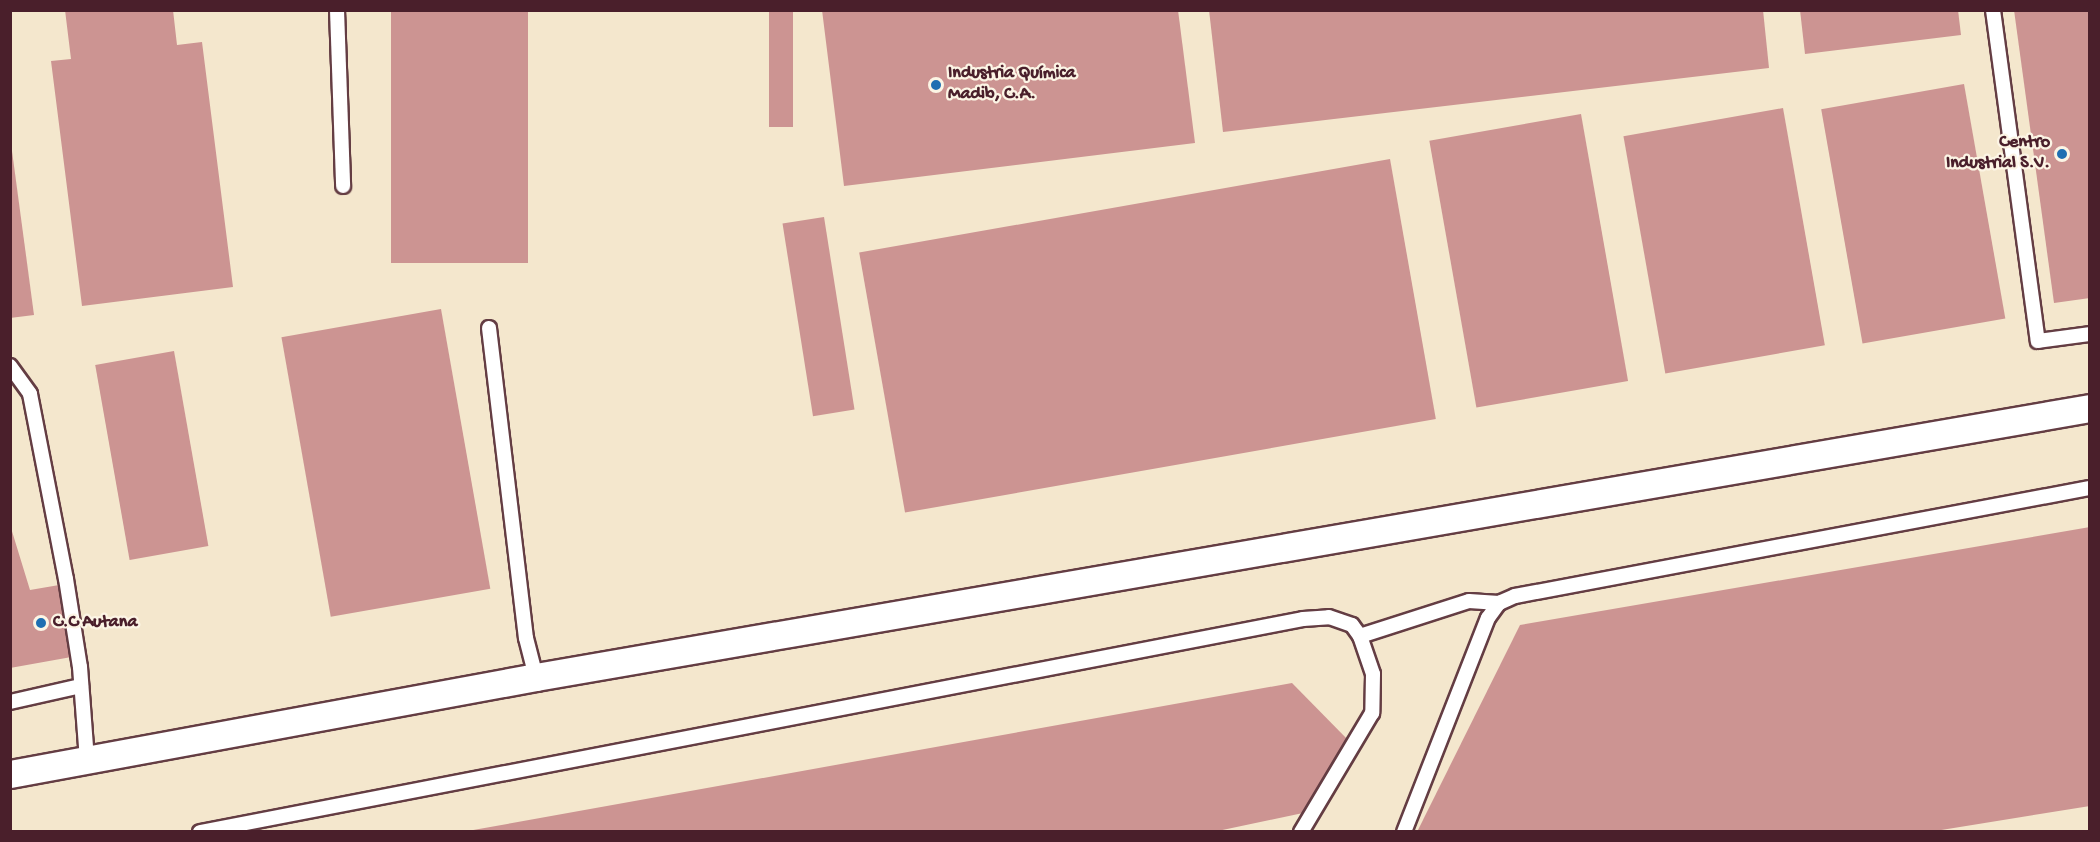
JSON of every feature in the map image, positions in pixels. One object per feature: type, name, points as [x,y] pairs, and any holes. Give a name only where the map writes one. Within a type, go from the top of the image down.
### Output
[{"type":"street","points":[[10,774],[536,677],[2090,408]]},
{"type":"lane","points":[[337,10],[343,186]]},
{"type":"lane","points":[[1993,10],[2038,341],[2090,334]]},
{"type":"lane","points":[[489,328],[526,638],[536,677]]},
{"type":"lane","points":[[10,366],[30,394],[74,620],[87,760]]},
{"type":"lane","points":[[1360,636],[1469,601],[1499,603],[1515,596],[2090,488]]},
{"type":"lane","points":[[1404,831],[1488,618],[1499,603]]},
{"type":"lane","points":[[201,831],[1303,619],[1329,617],[1352,625],[1360,636],[1373,674],[1372,713],[1301,831]]},
{"type":"lane","points":[[10,702],[81,686]]},
{"type":"building","points":[[65,10],[173,10],[177,45],[202,42],[233,287],[82,306],[51,61],[71,59]]},
{"type":"building","points":[[391,10],[528,10],[528,263],[391,263]]},
{"type":"building","points":[[769,10],[793,10],[793,127],[769,127]]},
{"type":"building","name":"Industria Química Madib, C.A.","points":[[822,10],[1178,10],[1195,143],[844,186]]},
{"type":"building","points":[[1209,10],[1763,10],[1769,68],[1223,132]]},
{"type":"building","points":[[1800,10],[1958,10],[1961,35],[1805,54]]},
{"type":"building","name":"Centro Industrial S.V.","points":[[2014,10],[2090,10],[2090,298],[2054,303]]},
{"type":"building","points":[[1964,84],[2005,318],[1863,344],[1821,109]]},
{"type":"building","points":[[1783,108],[1825,345],[1665,373],[1623,136]]},
{"type":"building","points":[[1581,114],[1628,381],[1476,408],[1429,141]]},
{"type":"building","points":[[10,136],[34,315],[10,318]]},
{"type":"building","points":[[1390,159],[1436,419],[905,513],[859,253]]},
{"type":"building","points":[[824,217],[855,410],[813,416],[783,224]]},
{"type":"building","points":[[441,309],[490,589],[331,617],[281,337]]},
{"type":"building","points":[[174,351],[208,546],[130,560],[95,365]]},
{"type":"building","points":[[2090,527],[2090,806],[1929,832],[1417,832],[1520,625]]},
{"type":"building","name":"C.C Autana","points":[[11,528],[30,590],[65,584],[77,656],[10,668]]},
{"type":"building","points":[[1292,683],[1351,743],[1303,813],[1213,832],[462,832]]},
{"type":"place","name":"Industria Química Madib, C.A.","points":[[936,85]]},
{"type":"place","name":"Centro Industrial S.V.","points":[[2062,154]]},
{"type":"place","name":"C.C Autana","points":[[41,623]]}]
